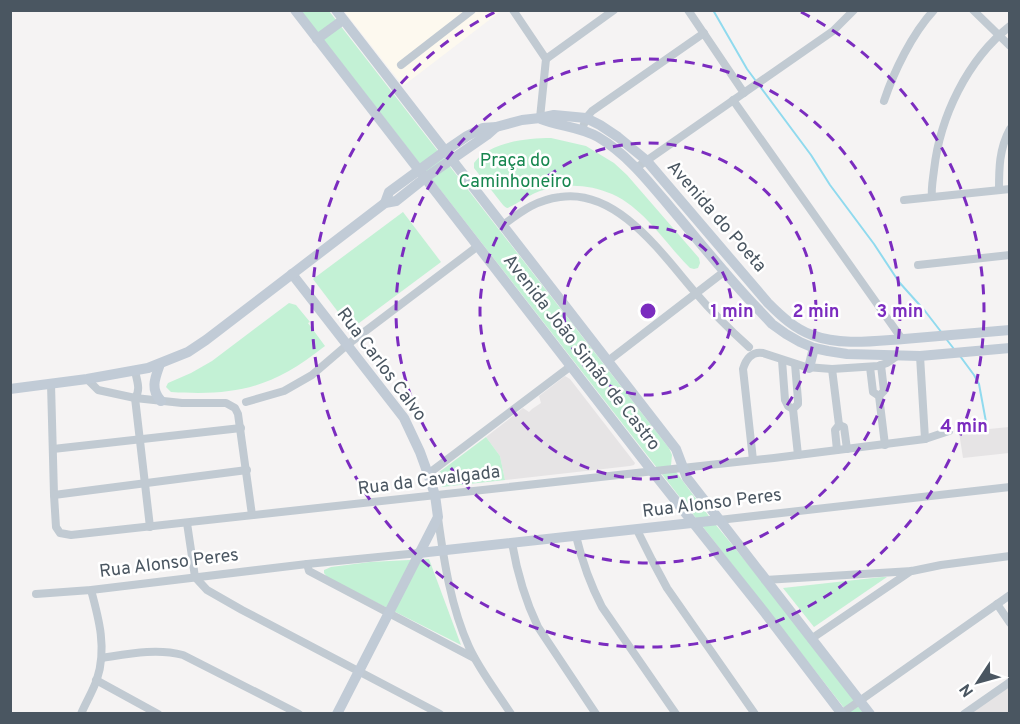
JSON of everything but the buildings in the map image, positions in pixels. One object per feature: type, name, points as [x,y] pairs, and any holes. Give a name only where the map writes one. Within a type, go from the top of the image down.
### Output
[{"type":"main road","name":"Avenida João Simão de Castro","points":[[295,10],[841,713]]},
{"type":"main road","name":"Avenida João Simão de Castro","points":[[340,15],[676,449],[687,478],[870,714]]},
{"type":"main road","points":[[317,39],[340,15]]},
{"type":"main road","name":"Avenida do Poeta","points":[[10,389],[135,371],[160,364],[188,352],[385,203],[389,192],[422,174],[448,155],[488,135],[496,127],[554,115],[586,118],[618,137],[646,160],[768,303],[791,323],[812,335],[860,342],[1010,330]]},
{"type":"main road","name":"Avenida do Poeta","points":[[540,118],[595,135],[611,146],[636,168],[772,324],[800,342],[814,348],[847,354],[897,356],[1010,348]]},
{"type":"main road","name":"Rua Carlos Calvo","points":[[292,274],[404,418],[428,474],[435,495],[438,517]]},
{"type":"main road","points":[[982,350],[985,332]]},
{"type":"main road","points":[[808,368],[814,348]]},
{"type":"main road","points":[[160,364],[154,389],[161,400]]},
{"type":"main road","points":[[337,714],[438,517]]},
{"type":"main road","name":"Rua Alonso Peres","points":[[419,553],[719,520]]},
{"type":"street","points":[[401,64],[472,10]]},
{"type":"street","points":[[513,10],[546,59],[540,118]]},
{"type":"street","points":[[546,59],[614,10]]},
{"type":"street","points":[[688,10],[746,91]]},
{"type":"street","points":[[636,168],[833,31],[854,10]]},
{"type":"street","points":[[884,101],[892,76],[914,38],[934,10]]},
{"type":"street","points":[[974,10],[1010,46]]},
{"type":"street","points":[[932,197],[936,153],[952,104],[965,79],[987,48],[1010,26]]},
{"type":"street","points":[[582,130],[586,118],[592,111],[704,33]]},
{"type":"street","points":[[733,100],[902,339]]},
{"type":"street","points":[[999,190],[1000,153],[1010,129]]},
{"type":"street","points":[[904,200],[1010,189]]},
{"type":"street","points":[[503,225],[529,206],[562,196],[580,197],[608,206],[643,232],[696,294],[749,347]]},
{"type":"street","points":[[246,402],[284,391],[312,375],[347,345],[478,246]]},
{"type":"street","points":[[918,265],[1010,255]]},
{"type":"street","points":[[608,361],[724,271]]},
{"type":"street","points":[[753,460],[743,369],[750,356],[758,352],[808,368],[832,369],[882,365],[897,356]]},
{"type":"street","points":[[920,356],[925,439]]},
{"type":"street","points":[[782,360],[785,399],[788,406],[793,409]]},
{"type":"street","points":[[793,409],[798,404],[795,364]]},
{"type":"street","points":[[879,396],[884,391],[882,365]]},
{"type":"street","points":[[428,474],[571,366]]},
{"type":"street","points":[[870,367],[873,392],[879,396],[885,445]]},
{"type":"street","points":[[832,369],[839,425],[835,430],[837,450]]},
{"type":"street","points":[[135,371],[139,389],[135,398],[139,440],[150,527]]},
{"type":"street","points":[[87,379],[99,390],[135,398],[182,403],[225,403],[235,408],[241,428],[252,515]]},
{"type":"street","name":"Rua da Cavalgada","points":[[51,384],[56,527],[64,534],[187,523],[885,445],[925,439],[949,431]]},
{"type":"street","points":[[793,409],[798,455]]},
{"type":"street","points":[[839,425],[844,427],[848,449]]},
{"type":"street","points":[[53,450],[241,428]]},
{"type":"street","points":[[54,495],[247,470]]},
{"type":"street","name":"Rua Alonso Peres","points":[[719,520],[1010,487]]},
{"type":"street","name":"Rua Carlos Calvo","points":[[438,517],[442,551],[458,619],[475,658],[511,714]]},
{"type":"street","points":[[187,523],[195,577],[207,590],[440,714]]},
{"type":"street","points":[[637,530],[668,589],[755,714]]},
{"type":"street","points":[[576,536],[592,589],[602,607],[676,714]]},
{"type":"street","points":[[512,543],[524,594],[535,620],[596,714]]},
{"type":"street","name":"Rua Alonso Peres","points":[[36,594],[91,590],[419,553]]},
{"type":"street","points":[[765,580],[912,571],[1010,556]]},
{"type":"street","points":[[307,564],[309,571],[475,658]]},
{"type":"street","points":[[811,639],[912,571]]},
{"type":"street","points":[[889,572],[895,577],[895,582]]},
{"type":"street","points":[[81,714],[96,680],[102,658],[100,623],[91,590]]},
{"type":"street","points":[[841,713],[1010,595]]},
{"type":"street","points":[[997,604],[1010,623]]},
{"type":"street","points":[[102,658],[169,651],[183,655],[299,714]]},
{"type":"street","points":[[96,680],[158,714]]},
{"type":"street","points":[[964,714],[1010,682]]},
{"type":"shaded area","points":[[344,11],[501,11],[403,86]]},
{"type":"shaded area","points":[[565,376],[570,379],[635,463],[634,465],[505,480],[500,456],[486,437],[523,408],[529,412],[541,403],[539,396]]},
{"type":"shaded area","points":[[1009,427],[1009,453],[963,458],[959,432]]},
{"type":"shaded area","points":[[1009,686],[1009,713],[970,713]]},
{"type":"green space","points":[[301,11],[329,11],[669,448],[672,455],[671,465],[864,713],[848,713]]},
{"type":"green space","name":"Praça do Caminhoneiro","points":[[551,138],[586,146],[614,163],[699,258],[698,268],[690,268],[645,217],[624,200],[612,194],[585,187],[549,188],[507,208],[474,168],[474,163],[481,156],[499,146],[520,140]]},
{"type":"green space","points":[[403,212],[441,262],[351,329],[313,279]]},
{"type":"green space","points":[[289,303],[296,305],[325,346],[306,360],[270,380],[235,390],[171,392],[166,387],[168,383],[212,361]]},
{"type":"green space","points":[[486,437],[500,456],[505,480],[442,487],[438,473]]},
{"type":"green space","points":[[429,559],[461,645],[328,578],[324,573],[324,570],[331,567],[370,562]]},
{"type":"green space","points":[[887,577],[814,627],[783,588]]},
{"type":"waterway","points":[[713,10],[747,69],[811,155],[899,282],[942,333]]},
{"type":"waterway","points":[[947,340],[954,349]]},
{"type":"waterway","points":[[960,356],[979,384],[986,422]]}]
